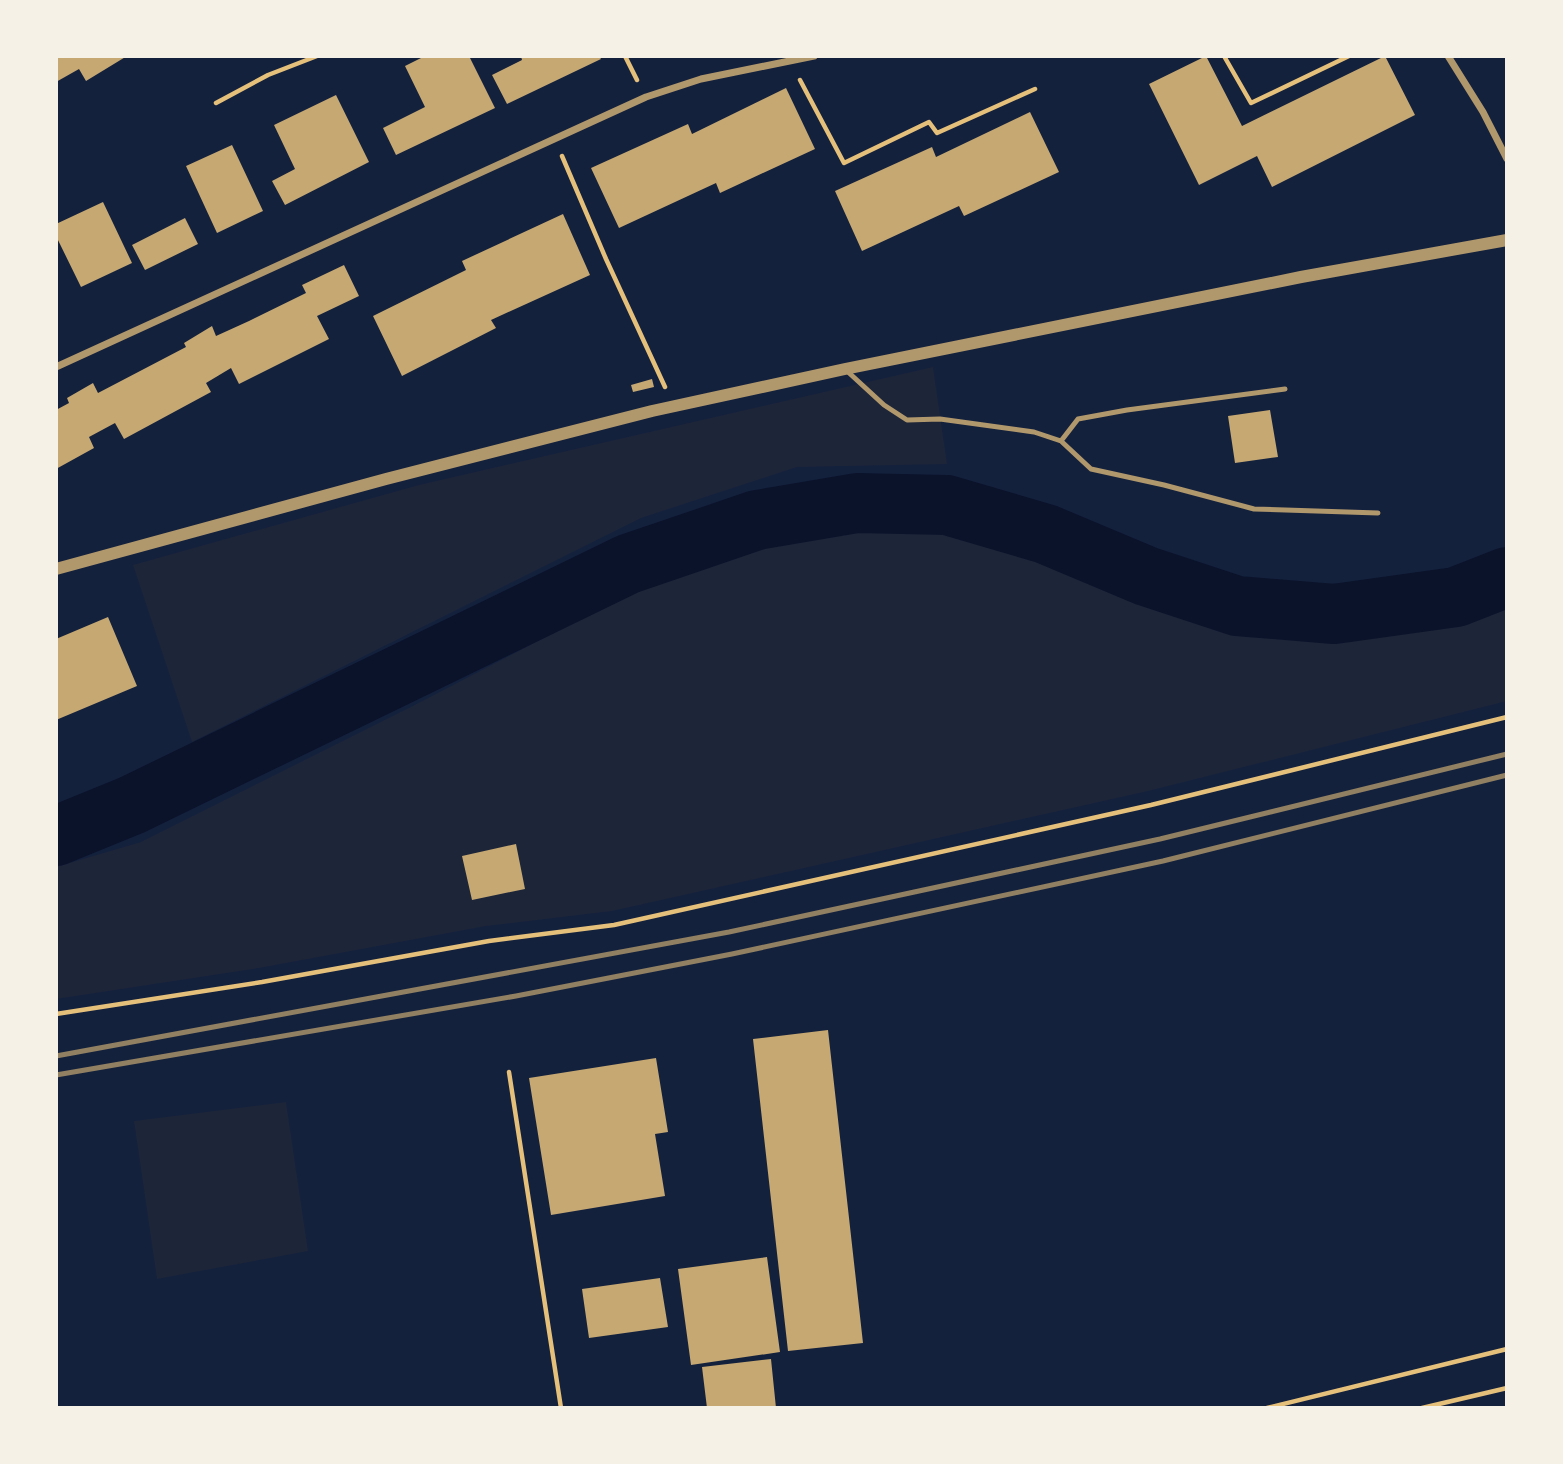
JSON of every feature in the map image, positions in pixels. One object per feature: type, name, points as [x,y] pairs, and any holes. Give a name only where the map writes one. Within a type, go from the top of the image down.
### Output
[{"type":"street","points":[[56,367],[646,97],[689,83],[814,56]]},
{"type":"street","points":[[1448,56],[1483,112],[1507,159]]},
{"type":"street","points":[[56,569],[386,479],[652,411],[845,369],[1301,277],[1507,240]]},
{"type":"lane","points":[[845,369],[884,405],[907,420],[940,419],[1034,432],[1061,441],[1091,469],[1254,509],[1378,513]]},
{"type":"lane","points":[[1061,441],[1078,419],[1285,389]]},
{"type":"path","points":[[216,103],[268,75],[317,56]]},
{"type":"path","points":[[625,56],[629,63]]},
{"type":"path","points":[[1224,56],[1251,103],[1349,56]]},
{"type":"path","points":[[789,61],[844,163],[929,122],[937,133],[1035,89]]},
{"type":"path","points":[[555,138],[673,408]]},
{"type":"path","points":[[56,1014],[262,982],[489,941],[614,925],[1151,806],[1507,716]]},
{"type":"path","points":[[509,1072],[561,1408]]},
{"type":"path","points":[[1267,1408],[1507,1349]]},
{"type":"path","points":[[1422,1408],[1507,1388]]},
{"type":"shaded area","points":[[933,367],[947,464],[797,467],[641,518],[192,742],[133,565],[419,485]]},
{"type":"shaded area","points":[[859,517],[940,520],[1035,545],[1209,620],[1332,634],[1460,616],[1507,603],[1507,701],[1148,791],[612,911],[486,926],[259,968],[56,999],[56,867],[141,842],[409,708],[636,590],[755,544]]},
{"type":"shaded area","points":[[286,1102],[308,1251],[157,1279],[134,1121]]},
{"type":"building","points":[[56,56],[127,56],[86,81],[79,69],[56,82]]},
{"type":"building","points":[[425,56],[469,56],[495,108],[396,155],[383,128],[425,107],[405,66]]},
{"type":"building","points":[[521,56],[599,56],[601,59],[507,104],[492,75],[522,60]]},
{"type":"building","points":[[1206,56],[1242,126],[1385,56],[1415,115],[1272,187],[1257,156],[1199,185],[1149,84]]},
{"type":"building","points":[[786,88],[815,149],[720,193],[716,183],[619,228],[591,168],[688,124],[692,134]]},
{"type":"building","points":[[336,95],[369,162],[285,205],[272,181],[295,169],[274,125]]},
{"type":"building","points":[[1030,112],[1059,172],[964,216],[959,206],[862,251],[835,191],[932,147],[936,157]]},
{"type":"building","points":[[232,145],[263,211],[217,233],[186,166]]},
{"type":"building","points":[[103,202],[132,263],[81,287],[56,236],[56,224]]},
{"type":"building","points":[[563,214],[590,275],[491,320],[496,328],[402,376],[373,316],[466,270],[462,261]]},
{"type":"building","points":[[185,218],[198,244],[145,270],[132,245]]},
{"type":"building","points":[[344,265],[359,296],[317,316],[329,339],[239,384],[231,368],[206,383],[211,392],[124,439],[115,423],[89,437],[94,448],[56,469],[56,410],[69,403],[67,398],[93,383],[98,393],[186,347],[184,343],[212,326],[216,336],[249,321],[306,293],[302,285]]},
{"type":"building","points":[[652,379],[654,387],[633,392],[631,385]]},
{"type":"building","points":[[1270,410],[1278,457],[1235,463],[1228,416]]},
{"type":"building","points":[[108,617],[137,686],[56,720],[56,639]]},
{"type":"building","points":[[516,844],[525,889],[472,900],[462,856]]},
{"type":"building","points":[[828,1030],[863,1343],[788,1351],[753,1039]]},
{"type":"building","points":[[656,1058],[668,1132],[655,1134],[665,1196],[551,1215],[529,1078]]},
{"type":"building","points":[[767,1257],[780,1352],[691,1365],[678,1269]]},
{"type":"building","points":[[660,1278],[668,1327],[589,1338],[582,1289]]},
{"type":"building","points":[[771,1359],[776,1408],[707,1408],[702,1367]]},
{"type":"waterway","points":[[56,836],[132,805],[628,564],[757,520],[857,503],[947,505],[1046,534],[1146,576],[1237,606],[1334,614],[1456,597],[1507,577]]},
{"type":"railway","points":[[56,1056],[729,932],[1160,839],[1507,754]]},
{"type":"railway","points":[[56,1075],[516,996],[732,954],[1163,861],[1507,775]]}]
